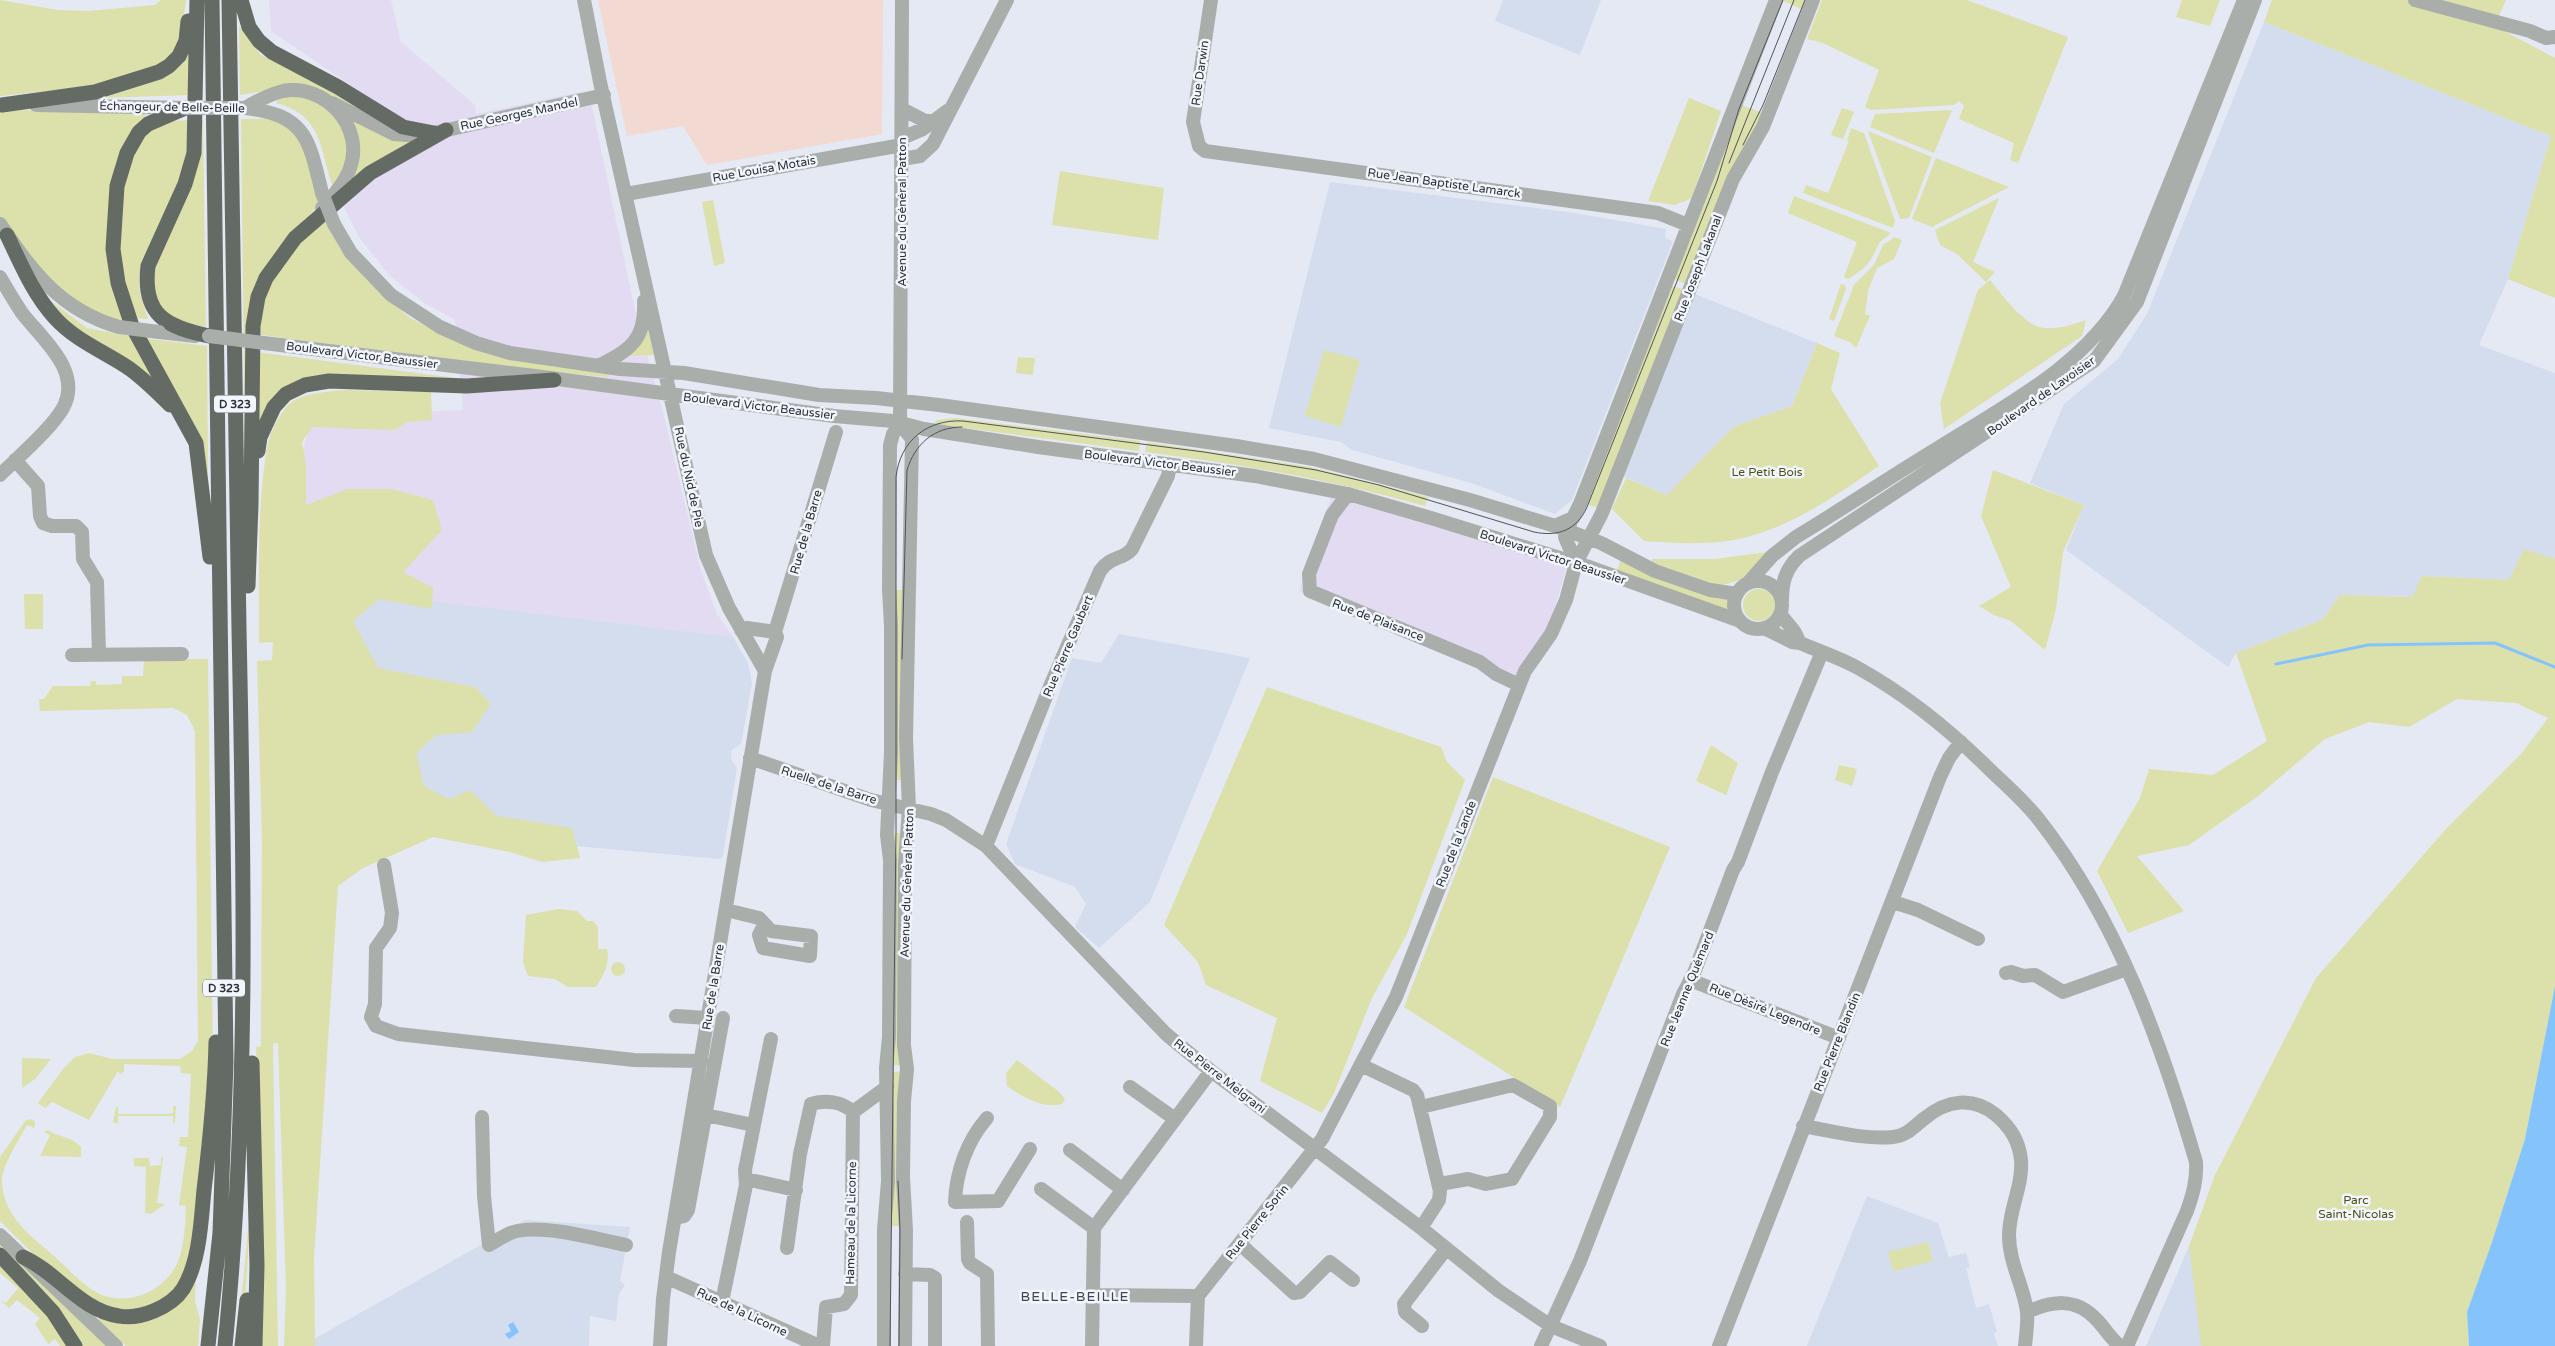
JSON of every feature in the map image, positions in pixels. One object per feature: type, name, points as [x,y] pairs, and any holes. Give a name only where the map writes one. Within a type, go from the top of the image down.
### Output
[{"type":"highway","points":[[1,105],[95,92],[159,72],[169,66],[179,56],[186,41],[192,0]]},
{"type":"highway","points":[[196,0],[194,153],[185,184],[148,266],[146,280],[147,295],[160,317],[169,325],[190,334],[209,336]]},
{"type":"highway","name":"D 323","points":[[208,1346],[220,1233],[226,1062],[223,963],[212,0]]},
{"type":"highway","name":"D 323","points":[[225,1346],[235,1235],[243,1030],[243,807],[229,0]]},
{"type":"highway","points":[[241,0],[249,27],[259,41],[272,52],[338,87],[404,127],[440,132]]},
{"type":"highway","points":[[185,108],[166,114],[148,124],[139,132],[127,153],[117,186],[113,249],[118,283],[132,326],[189,427],[196,443],[210,556],[213,616],[219,629]]},
{"type":"highway","points":[[243,807],[248,782],[246,629],[252,504],[253,326],[258,297],[266,278],[295,238],[370,173],[440,132]]},
{"type":"highway","points":[[4,230],[27,277],[55,318],[78,338],[129,368],[150,385],[189,427]]},
{"type":"highway","points":[[252,504],[260,437],[274,407],[294,389],[317,382],[467,386],[559,380]]},
{"type":"highway","points":[[23,1257],[42,1265],[74,1294],[98,1310],[120,1317],[139,1316],[154,1310],[169,1303],[182,1290],[191,1271],[199,1232],[215,1096],[217,1012],[223,963]]},
{"type":"highway","points":[[243,1030],[252,1056],[257,1266],[255,1346]]},
{"type":"highway","points":[[242,1346],[256,1225]]},
{"type":"highway","points":[[0,1255],[53,1312],[75,1346]]},
{"type":"street","name":"Rue du Nid de Pie","points":[[584,0],[600,82],[706,555],[741,630],[765,671]]},
{"type":"street","name":"Rue du Nid de Pie","points":[[588,0],[607,70],[608,82],[604,94]]},
{"type":"street","name":"Avenue du Général Patton","points":[[884,1346],[884,1229],[888,1181],[887,1087],[890,879],[887,835],[891,752],[890,445],[900,424],[902,0]]},
{"type":"street","points":[[951,108],[902,148],[920,156],[933,144],[1007,0]]},
{"type":"street","name":"Rue Darwin","points":[[1199,146],[1193,122],[1211,0]]},
{"type":"street","name":"Rue Joseph Lakanal","points":[[1561,528],[1573,518],[1776,0]]},
{"type":"street","name":"Rue Joseph Lakanal","points":[[1590,540],[1617,477],[1733,179],[1763,127],[1813,0]]},
{"type":"street","name":"Boulevard de Lavoisier","points":[[1749,582],[1772,556],[1796,537],[1994,413],[2081,352],[2102,330],[2124,296],[2244,0]]},
{"type":"street","name":"Boulevard de Lavoisier","points":[[1781,608],[1784,576],[1799,556],[2094,360],[2114,337],[2137,302],[2255,0]]},
{"type":"street","points":[[2415,0],[2546,38],[2555,37]]},
{"type":"street","name":"Rue Georges Mandel","points":[[245,108],[285,91],[305,91],[394,134],[420,136],[604,94]]},
{"type":"street","points":[[295,238],[334,194],[351,167],[353,147],[348,128],[342,114],[332,103]]},
{"type":"street","name":"Échangeur de Belle-Beille","points":[[1,105],[245,108],[279,116],[300,130],[312,150],[322,194],[334,224],[351,253],[391,295],[440,327],[494,348]]},
{"type":"street","points":[[902,109],[918,119],[937,121]]},
{"type":"street","points":[[923,129],[930,134],[933,144]]},
{"type":"street","name":"Rue Jean Baptiste Lamarck","points":[[1199,146],[1210,153],[1658,213],[1688,225]]},
{"type":"street","name":"Rue Louisa Motais","points":[[626,194],[902,148]]},
{"type":"street","points":[[4,230],[36,275],[66,303],[90,316],[119,327],[190,334]]},
{"type":"street","name":"Rue du Nid de Pie","points":[[598,366],[630,348],[641,331],[645,320],[642,273]]},
{"type":"street","points":[[0,277],[22,312],[60,359],[68,382],[67,399],[59,414],[0,475]]},
{"type":"street","name":"Boulevard Victor Beaussier","points":[[209,336],[900,424],[1038,447],[1255,476],[1348,494],[1576,563],[1740,621]]},
{"type":"street","name":"Boulevard Victor Beaussier","points":[[494,348],[533,358],[666,372],[819,395],[876,398],[939,405],[1236,446],[1314,459],[1470,500],[1561,528],[1602,543],[1655,570],[1710,590],[1737,594]]},
{"type":"street","name":"Boulevard Victor Beaussier","points":[[559,380],[587,378],[661,383],[665,380],[666,372]]},
{"type":"street","name":"Avenue du Général Patton","points":[[900,424],[912,439],[906,738],[910,808],[905,873],[904,1045],[907,1069],[904,1101],[903,1177],[905,1346]]},
{"type":"street","name":"Rue de la Barre","points":[[660,1346],[666,1277],[682,1214],[708,1018],[765,671],[777,637],[775,632],[836,432]]},
{"type":"street","points":[[15,460],[38,486],[40,516],[43,522],[52,526],[76,526],[82,532],[83,560],[97,582],[99,655]]},
{"type":"street","name":"Rue Pierre Gaubert","points":[[986,846],[1058,667],[1100,571],[1110,560],[1130,552],[1160,492],[1170,464]]},
{"type":"street","points":[[1325,490],[1332,515]]},
{"type":"street","name":"Rue de Plaisance","points":[[1348,494],[1332,515],[1309,574],[1310,591],[1480,662],[1496,674],[1519,685]]},
{"type":"street","points":[[1561,528],[1576,563]]},
{"type":"street","name":"Rue de la Lande","points":[[1317,1148],[1396,997],[1422,936],[1525,670],[1551,634],[1566,600],[1576,563],[1590,540]]},
{"type":"street","points":[[1800,643],[1781,608],[1772,585],[1761,581],[1749,582],[1737,594],[1734,608],[1740,621],[1749,627],[1764,628],[1792,642],[1800,643],[1858,668],[1928,713],[1961,742],[2039,820],[2080,880],[2114,938],[2169,1074],[2196,1162],[2195,1190],[2127,1346]]},
{"type":"street","points":[[1764,628],[1772,624],[1781,608]]},
{"type":"street","points":[[741,630],[747,628],[775,632]]},
{"type":"street","name":"Rue Jeanne Quémard","points":[[1541,1346],[1580,1261],[1683,994],[1822,652]]},
{"type":"street","points":[[72,655],[182,654]]},
{"type":"street","name":"Rue Pierre Blandin","points":[[1719,1346],[1780,1191],[1803,1126],[1894,902],[1895,893],[1940,777],[1949,758],[1961,742]]},
{"type":"street","name":"Ruelle de la Barre","points":[[750,758],[888,804],[910,808]]},
{"type":"street","name":"Rue Pierre Melgrani","points":[[910,808],[946,820],[986,846],[1153,1022],[1211,1071],[1317,1148],[1499,1291],[1573,1341],[1600,1346]]},
{"type":"street","points":[[384,865],[392,913],[390,928],[376,948],[375,1004],[371,1017],[376,1026],[398,1034],[624,1059],[702,1061]]},
{"type":"street","points":[[1894,902],[1918,910],[1978,938]]},
{"type":"street","points":[[726,910],[759,918],[764,925]]},
{"type":"street","points":[[2006,974],[2011,972],[2024,976],[2035,975],[2063,992],[2127,969]]},
{"type":"street","name":"Rue Désiré Legendre","points":[[1690,980],[1839,1038]]},
{"type":"street","points":[[676,1016],[708,1018]]},
{"type":"street","points":[[682,1214],[706,1116],[723,1018]]},
{"type":"street","points":[[722,1302],[746,1179],[745,1170],[753,1125],[771,1039]]},
{"type":"street","points":[[1361,1065],[1413,1090],[1421,1107],[1440,1184],[1439,1200],[1421,1228]]},
{"type":"street","points":[[1092,1346],[1094,1228],[1211,1071]]},
{"type":"street","points":[[1421,1107],[1513,1085],[1550,1106],[1550,1117],[1512,1179],[1492,1184],[1468,1180],[1440,1184]]},
{"type":"street","points":[[787,1248],[800,1154],[811,1104],[830,1102],[845,1105],[853,1112],[887,1087]]},
{"type":"street","points":[[1130,1087],[1175,1119]]},
{"type":"street","points":[[1803,1126],[1893,1137],[1911,1130],[1944,1105],[1969,1102],[1983,1105],[2008,1126],[2019,1148],[2020,1179],[2011,1213],[2009,1241],[2013,1267],[2027,1312],[2024,1346]]},
{"type":"street","name":"Hameau de la Licorne","points":[[821,1346],[826,1307],[844,1304],[851,1296],[853,1112]]},
{"type":"street","points":[[706,1116],[753,1125]]},
{"type":"street","points":[[482,1117],[484,1196],[489,1245],[517,1231],[529,1230],[575,1235],[626,1245]]},
{"type":"street","points":[[987,1118],[972,1140],[958,1174],[955,1202],[998,1201],[1030,1150]]},
{"type":"street","name":"Rue Pierre Sorin","points":[[1198,1296],[1317,1148]]},
{"type":"street","points":[[1070,1150],[1123,1190]]},
{"type":"street","points":[[746,1179],[796,1190]]},
{"type":"street","points":[[1042,1190],[1094,1228]]},
{"type":"street","points":[[967,1222],[968,1259],[970,1263],[984,1270],[987,1274],[988,1346]]},
{"type":"street","points":[[0,1235],[116,1346]]},
{"type":"street","points":[[1240,1244],[1294,1293],[1300,1292],[1330,1262],[1353,1280]]},
{"type":"street","points":[[1422,1326],[1405,1312],[1404,1304],[1446,1249]]},
{"type":"street","points":[[905,1274],[930,1275],[935,1278],[935,1346]]},
{"type":"street","name":"Rue de la Licorne","points":[[666,1277],[821,1346]]},
{"type":"street","points":[[1093,1295],[1198,1296],[1196,1346]]},
{"type":"street","points":[[2027,1312],[2047,1304],[2060,1302],[2082,1307],[2096,1319],[2120,1346]]},
{"type":"shaded area","points":[[269,0],[391,0],[401,42],[475,105],[476,114],[581,92],[592,107],[636,315],[665,420],[701,571],[717,614],[733,637],[299,585],[292,497],[308,430],[315,422],[353,415],[463,410],[455,320],[426,304],[390,276],[359,237],[342,203],[383,169],[437,144],[271,31]]},
{"type":"shaded area","points":[[598,0],[883,0],[882,134],[707,165],[683,126],[627,136]]},
{"type":"shaded area","points":[[1503,0],[1601,0],[1580,55],[1495,21]]},
{"type":"shaded area","points":[[2264,22],[2551,136],[2508,279],[2479,345],[2555,373],[2555,559],[2509,580],[2423,576],[2412,597],[2340,595],[2322,620],[2236,653],[2228,667],[2066,550],[2084,505],[2030,483],[2064,404],[2118,359],[2147,314]]},
{"type":"shaded area","points":[[1330,182],[1575,213],[1666,229],[1665,238],[1673,241],[1572,500],[1555,514],[1471,483],[1352,450],[1341,442],[1269,428]]},
{"type":"shaded area","points":[[1695,294],[1817,343],[1792,406],[1733,427],[1667,495],[1622,476]]},
{"type":"shaded area","points":[[1331,497],[1568,564],[1550,623],[1518,677],[1299,591]]},
{"type":"shaded area","points":[[299,585],[733,637],[748,663],[752,683],[741,744],[732,750],[731,759],[737,768],[723,856],[720,859],[575,846],[408,804]]},
{"type":"shaded area","points":[[1119,634],[1250,658],[1150,902],[1099,948],[1075,927],[1086,904],[1075,887],[1015,864],[1006,844],[1072,658],[1101,663]]},
{"type":"shaded area","points":[[1867,1196],[1938,1223],[1949,1257],[1966,1253],[1970,1267],[1966,1268],[1976,1308],[1989,1304],[1997,1332],[1994,1333],[1998,1346],[1807,1346]]},
{"type":"shaded area","points":[[525,1220],[630,1227],[620,1281],[625,1285],[619,1294],[616,1321],[590,1316],[589,1346],[315,1346],[314,1339]]},
{"type":"shaded area","points":[[2189,1246],[2206,1346],[2146,1346],[2154,1328]]},
{"type":"green space","points":[[0,0],[58,10],[89,11],[155,5],[161,0],[186,0],[180,45],[161,66],[87,87],[0,96]]},
{"type":"green space","points":[[1781,0],[1808,0],[1804,10]]},
{"type":"green space","points":[[1822,0],[1967,0],[2068,37],[2018,163],[2010,160],[2014,143],[1959,119],[1964,106],[1959,101],[1954,105],[1871,110],[1865,107],[1879,70],[1823,43],[1807,39]]},
{"type":"green space","points":[[2182,0],[2220,0],[2210,26],[2176,17]]},
{"type":"green space","points":[[2272,0],[2506,0],[2498,18],[2506,32],[2555,58],[2555,298],[2508,279],[2551,136],[2264,22]]},
{"type":"green space","points":[[239,27],[244,27],[251,42],[261,55],[321,82],[399,130],[327,94],[269,90],[240,95]]},
{"type":"green space","points":[[189,53],[190,95],[98,98]]},
{"type":"green space","points":[[280,96],[313,97],[341,121],[350,151],[334,190],[318,137],[312,126],[303,116],[292,109],[276,103]]},
{"type":"green space","points":[[1689,98],[1721,111],[1692,198],[1675,205],[1648,201]]},
{"type":"green space","points":[[1739,104],[1763,113],[1687,284],[1673,279]]},
{"type":"green space","points":[[1842,108],[1854,112],[1843,139],[1831,135]]},
{"type":"green space","points":[[0,110],[147,111],[112,187],[122,320],[95,314],[48,281],[0,217]]},
{"type":"green space","points":[[1952,110],[1934,153],[1870,127],[1875,114]]},
{"type":"green space","points":[[350,117],[411,140],[412,145],[353,178],[356,171]]},
{"type":"green space","points":[[241,119],[272,120],[284,125],[294,133],[307,154],[319,205],[283,243],[266,268],[245,459]]},
{"type":"green space","points":[[192,120],[188,161],[139,276],[140,294],[148,319],[135,318],[119,261],[124,170],[140,138],[156,125],[170,121]]},
{"type":"green space","points":[[199,120],[203,120],[206,327],[166,318],[149,281]]},
{"type":"green space","points":[[1851,128],[1864,133],[1895,221],[1893,228],[1803,193],[1806,185],[1828,193],[1849,141],[1847,140]]},
{"type":"green space","points":[[1868,131],[1932,157],[1909,218],[1900,219]]},
{"type":"green space","points":[[1936,158],[2009,187],[1932,227],[1912,219]]},
{"type":"green space","points":[[1060,171],[1164,188],[1158,240],[1052,225]]},
{"type":"green space","points":[[1794,196],[1891,233],[1880,242],[1870,261],[1863,269],[1848,279],[1844,277],[1857,242],[1788,213]]},
{"type":"green space","points":[[1999,198],[1973,262],[1995,272],[1986,282],[1957,254],[1940,245],[1935,230]]},
{"type":"green space","points":[[713,200],[725,263],[714,266],[702,202]]},
{"type":"green space","points":[[325,220],[340,249],[358,270],[377,291],[410,318],[446,336],[609,374],[609,377],[464,364],[256,334],[265,293],[295,247]]},
{"type":"green space","points":[[1895,237],[1902,240],[1894,259],[1877,268],[1868,291],[1865,314],[1870,316],[1856,348],[1850,342],[1834,336],[1854,285],[1874,265],[1883,245]]},
{"type":"green space","points":[[1990,280],[2017,312],[2036,326],[2055,328],[2086,320],[2082,336],[1944,429],[1940,403],[1978,290]]},
{"type":"green space","points":[[1841,284],[1845,285],[1846,289],[1834,321],[1829,319]]},
{"type":"green space","points":[[1670,285],[1685,290],[1598,508],[1584,503]]},
{"type":"green space","points":[[52,302],[87,328],[129,336],[153,378],[85,338],[50,303]]},
{"type":"green space","points":[[648,327],[654,355],[628,356]]},
{"type":"green space","points":[[142,338],[207,346],[208,476],[199,444]]},
{"type":"green space","name":"Le Petit Bois","points":[[1817,343],[1840,353],[1831,389],[1879,466],[1816,507],[1783,524],[1747,537],[1722,542],[1644,541],[1612,509],[1626,478],[1667,495],[1733,427],[1792,406]]},
{"type":"green space","points":[[1324,350],[1360,360],[1341,427],[1305,416]]},
{"type":"green space","points":[[257,352],[463,379],[305,379],[258,424]]},
{"type":"green space","points":[[1018,357],[1035,358],[1033,375],[1016,373]]},
{"type":"green space","points":[[343,390],[431,392],[432,420],[407,422],[394,430],[312,427],[302,442],[306,465],[306,505],[348,489],[391,489],[433,500],[442,530],[403,572],[433,588],[432,609],[379,599],[353,621],[378,668],[475,687],[491,704],[472,732],[436,735],[416,753],[424,786],[449,799],[470,790],[497,816],[572,828],[580,858],[542,862],[510,852],[433,837],[363,868],[338,886],[314,1257],[315,1346],[284,1346],[286,1287],[278,1043],[273,1044],[278,1346],[260,1346],[262,1200],[256,1047],[261,1046],[262,840],[257,661],[272,660],[273,642],[259,643],[261,497],[268,444],[274,426],[284,409],[299,398],[322,392]]},
{"type":"green space","points":[[955,418],[1140,441],[1139,451],[935,424],[936,420]]},
{"type":"green space","points":[[1147,442],[1311,467],[1428,497],[1425,506],[1356,488],[1286,474],[1145,452]]},
{"type":"green space","points":[[1993,470],[2084,505],[2063,552],[2056,609],[2045,650],[2011,621],[1994,615],[1979,606],[2011,587],[1981,516]]},
{"type":"green space","name":"Parc Saint-Nicolas","points":[[2524,549],[2555,559],[2555,986],[2525,1139],[2467,1312],[2469,1346],[2201,1346],[2189,1246],[2215,1175],[2316,978],[2446,829],[2522,753],[2548,718],[2516,703],[2457,699],[2409,727],[2369,722],[2325,739],[2258,796],[2189,845],[2137,856],[2184,911],[2128,933],[2097,871],[2140,798],[2149,769],[2213,775],[2267,741],[2236,653],[2322,620],[2340,595],[2412,597],[2422,576],[2509,580]]},
{"type":"green space","points":[[1768,552],[1746,578],[1719,586],[1650,562],[1653,559],[1715,559]]},
{"type":"green space","points":[[1620,561],[1718,599],[1730,598],[1730,613],[1617,571]]},
{"type":"green space","points":[[1759,589],[1771,593],[1775,605],[1771,617],[1759,621],[1747,617],[1743,605],[1747,593]]},
{"type":"green space","points":[[892,590],[907,590],[903,780],[893,780]]},
{"type":"green space","points":[[24,594],[43,594],[43,629],[25,629]]},
{"type":"green space","points":[[208,659],[213,1065],[192,1243],[186,1267],[174,1289],[158,1302],[148,1306],[137,1309],[116,1310],[96,1303],[71,1286],[0,1221],[0,1157],[26,1120],[32,1119],[35,1122],[34,1128],[27,1125],[4,1170],[2,1184],[4,1196],[8,1207],[20,1225],[91,1289],[102,1295],[114,1298],[138,1296],[160,1285],[176,1266],[183,1244],[186,1206],[179,1205],[187,1147],[179,1146],[180,1137],[188,1137],[191,1074],[181,1073],[180,1066],[124,1064],[124,1072],[120,1074],[118,1071],[89,1120],[52,1102],[45,1108],[38,1103],[63,1069],[75,1057],[89,1053],[113,1059],[180,1059],[192,1051],[198,1041],[195,731],[187,715],[173,708],[40,711],[39,699],[44,699],[53,686],[90,686],[91,681],[96,681],[96,685],[122,684],[122,676],[143,676],[144,660]]},
{"type":"green space","points":[[1267,687],[1441,747],[1447,762],[1465,780],[1407,934],[1372,998],[1334,1093],[1322,1113],[1260,1081],[1277,1018],[1206,985],[1198,962],[1164,925]]},
{"type":"green space","points":[[1711,745],[1738,763],[1726,795],[1696,781]]},
{"type":"green space","points":[[1839,765],[1857,769],[1852,786],[1835,780]]},
{"type":"green space","points":[[1493,777],[1670,847],[1560,1107],[1404,1007]]},
{"type":"green space","points":[[893,833],[903,833],[901,1065],[891,1065]]},
{"type":"green space","points":[[558,909],[577,911],[587,921],[593,921],[598,927],[598,949],[607,949],[608,960],[604,973],[596,987],[568,987],[555,979],[528,976],[523,962],[526,915]]},
{"type":"green space","points":[[615,962],[621,962],[625,969],[621,976],[615,976],[611,972],[611,966]]},
{"type":"green space","points":[[22,1058],[51,1059],[35,1079],[22,1088]]},
{"type":"green space","points":[[1017,1060],[1058,1091],[1065,1099],[1062,1104],[1047,1105],[1033,1101],[1007,1086],[1006,1073]]},
{"type":"green space","points":[[891,1072],[901,1072],[903,1226],[887,1226]]},
{"type":"green space","points":[[173,1106],[176,1106],[175,1123],[173,1123],[173,1116],[118,1116],[118,1124],[113,1122],[116,1107],[118,1107],[118,1114],[165,1114],[173,1113]]},
{"type":"green space","points":[[47,1130],[69,1139],[81,1147],[81,1157],[40,1156],[50,1135],[44,1132]]},
{"type":"green space","points":[[161,1157],[163,1158],[157,1203],[165,1204],[151,1214],[145,1213],[146,1167],[134,1166],[134,1158],[149,1158],[150,1166],[161,1165]]},
{"type":"green space","points":[[250,1225],[244,1318],[237,1346],[248,1229]]},
{"type":"green space","points":[[1928,1242],[1933,1261],[1893,1271],[1888,1252]]},
{"type":"green space","points":[[0,1243],[108,1346],[82,1346],[0,1249]]},
{"type":"green space","points":[[0,1261],[71,1346],[60,1346],[55,1339],[48,1344],[35,1324],[40,1318],[17,1300],[9,1308],[0,1300],[6,1303],[18,1288],[0,1273]]},
{"type":"green space","points":[[196,1271],[195,1301],[200,1319],[198,1346],[126,1346],[99,1321],[99,1317],[143,1318]]},
{"type":"water","points":[[2555,986],[2555,1346],[2469,1346],[2467,1312],[2525,1139]]},
{"type":"water","points":[[513,1322],[519,1332],[509,1339],[505,1334],[511,1331],[508,1325]]},
{"type":"waterway","points":[[2276,664],[2368,645],[2495,643],[2555,667]]},
{"type":"tram line","points":[[890,1346],[896,830],[896,477],[903,453],[909,443],[927,428],[950,421],[963,421],[1204,452],[1316,470],[1379,485],[1534,532],[1551,533],[1566,530],[1578,521],[1587,507],[1717,181],[1739,109],[1783,0]]},
{"type":"tram line","points":[[1729,163],[1794,0]]},
{"type":"tram line","points":[[1743,145],[1763,105],[1805,0]]},
{"type":"tram line","points":[[902,659],[907,470],[915,452],[927,439],[943,430],[962,427]]},
{"type":"tram line","points":[[898,1181],[900,1230],[899,1346]]},
{"type":"district","name":"BELLE-BEILLE","points":[[1075,1296]]}]
